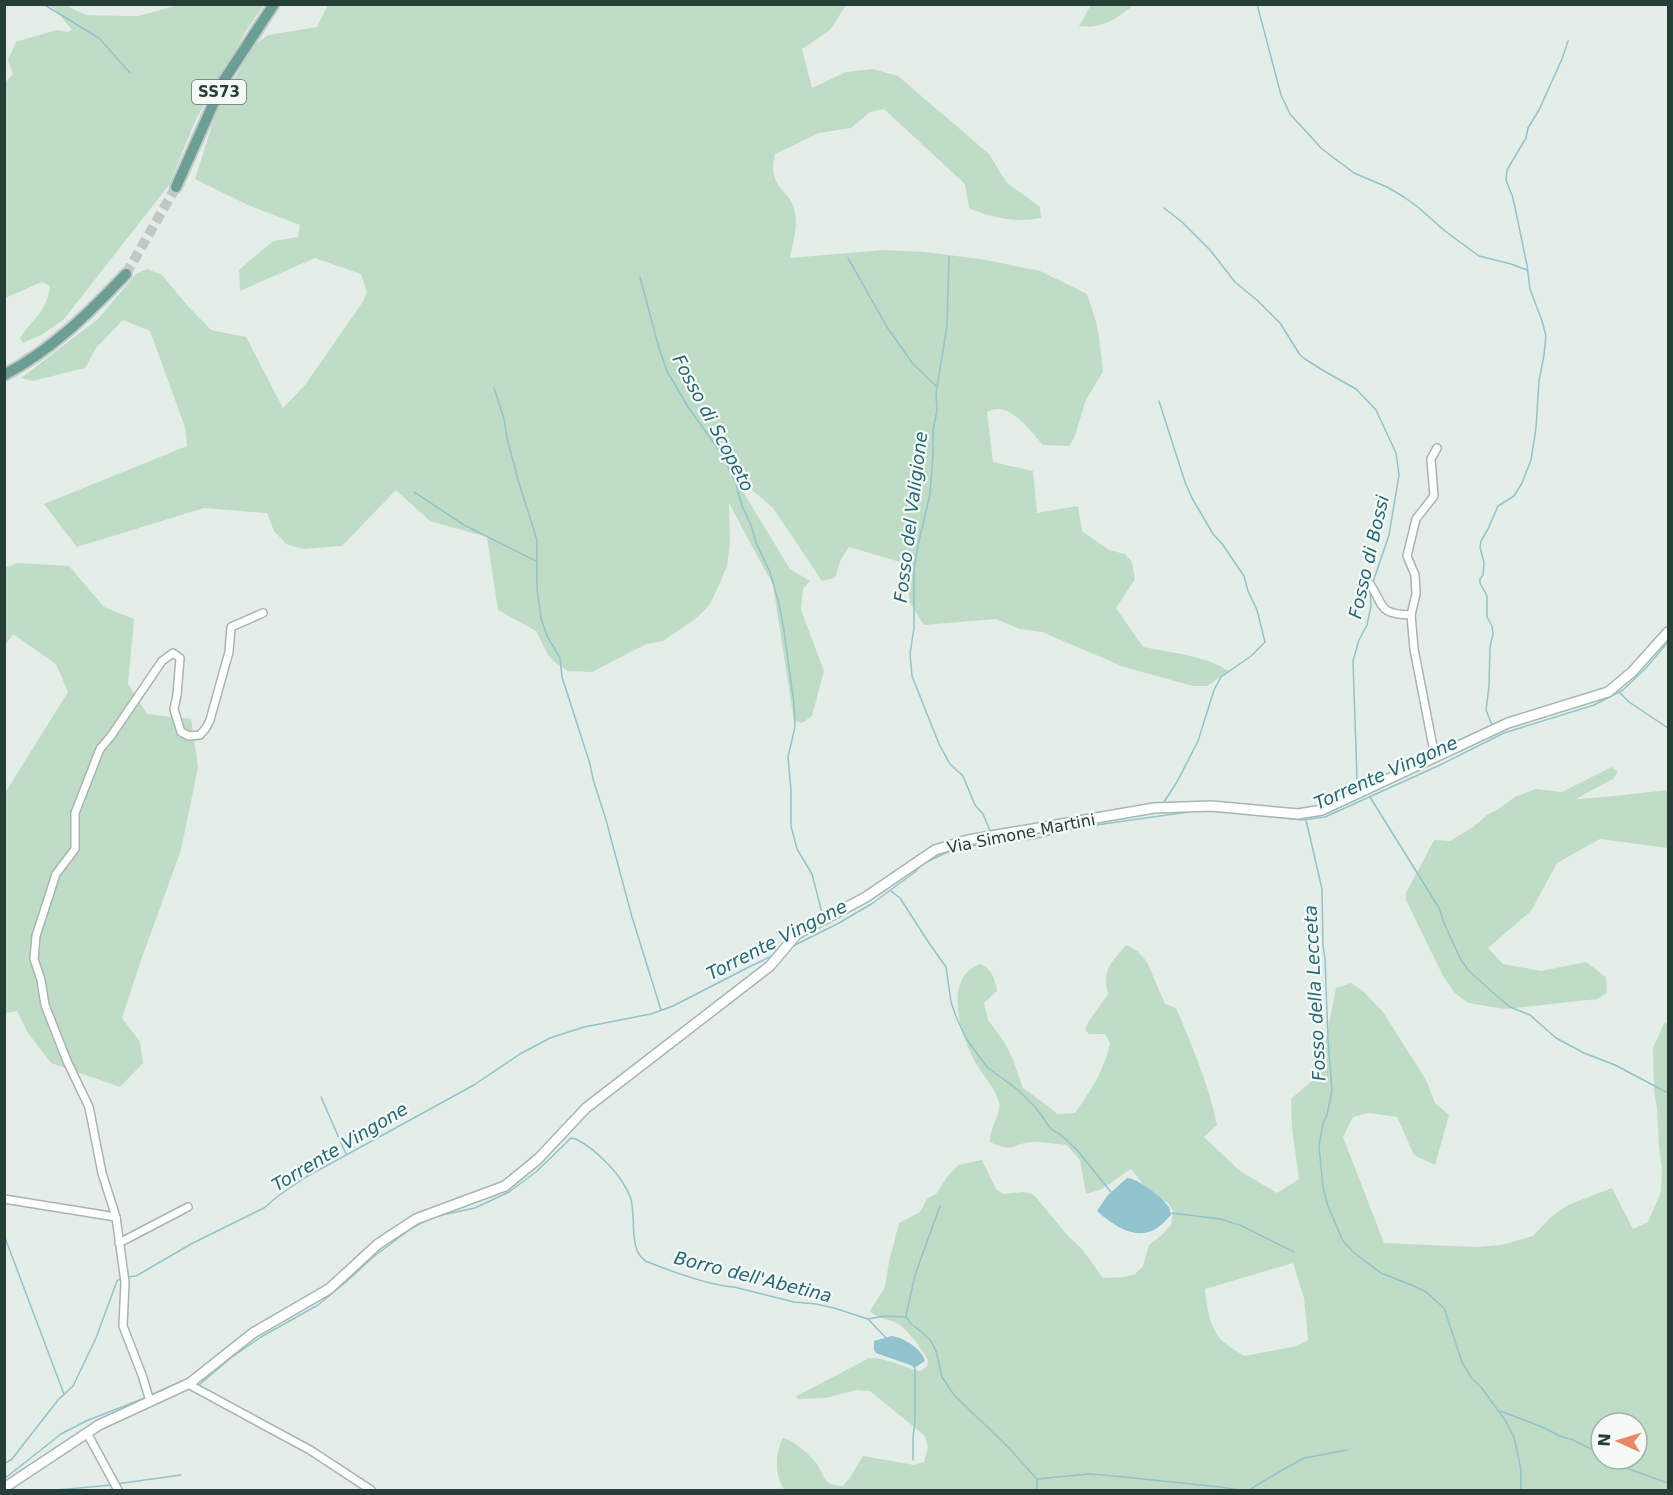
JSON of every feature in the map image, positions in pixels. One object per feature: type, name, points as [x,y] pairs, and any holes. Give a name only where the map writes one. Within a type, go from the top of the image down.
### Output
[{"type":"main road","name":"SS73","points":[[176,187],[224,80],[274,4]]},
{"type":"main road","points":[[4,375],[58,340],[96,306],[126,274]]},
{"type":"street","points":[[1435,757],[1414,650],[1411,615],[1416,594],[1415,575],[1407,556],[1416,519],[1434,496],[1431,459],[1437,448]]},
{"type":"street","points":[[1371,587],[1381,607],[1392,614],[1411,615]]},
{"type":"street","points":[[150,1401],[123,1326],[125,1282],[116,1217],[102,1173],[89,1107],[67,1061],[45,1005],[41,980],[34,959],[36,936],[56,874],[75,849],[75,813],[100,749],[162,661],[173,653],[180,658],[175,716],[181,732],[189,736],[200,735],[210,720],[229,652],[231,627],[262,613]]},
{"type":"street","name":"Via Simone Martini","points":[[4,1488],[99,1425],[188,1384],[253,1333],[329,1289],[378,1244],[416,1219],[505,1186],[538,1159],[586,1108],[771,966],[797,934],[866,897],[935,850],[968,840],[1159,808],[1211,806],[1298,814],[1326,809],[1508,723],[1608,692],[1632,672],[1668,632]]},
{"type":"street","points":[[4,1199],[116,1217]]},
{"type":"street","points":[[119,1243],[188,1207]]},
{"type":"street","points":[[188,1384],[310,1450],[371,1491]]},
{"type":"street","points":[[87,1433],[118,1491]]},
{"type":"green space","points":[[48,5],[65,5],[86,15],[139,16],[178,5],[264,5],[247,29],[196,119],[169,185],[64,319],[43,334],[23,343],[20,338],[43,309],[50,286],[42,282],[5,298],[4,84],[13,74],[8,60],[16,42],[56,30],[68,32],[72,30],[55,9]]},
{"type":"green space","points":[[328,5],[846,5],[830,30],[802,49],[812,88],[846,72],[873,69],[898,76],[989,154],[1006,182],[1040,207],[1041,218],[1004,219],[969,208],[965,184],[884,109],[870,112],[851,128],[819,133],[775,154],[773,169],[775,177],[794,208],[795,230],[790,258],[884,250],[924,252],[980,259],[1040,271],[1087,294],[1099,337],[1103,371],[1085,402],[1075,436],[1069,446],[1043,445],[1018,418],[1011,413],[995,409],[987,412],[993,462],[1033,471],[1037,513],[1078,506],[1082,531],[1109,550],[1125,554],[1132,562],[1135,579],[1116,608],[1143,647],[1209,661],[1229,671],[1207,686],[1193,686],[1124,667],[1042,632],[1020,629],[996,619],[924,625],[910,603],[907,564],[849,547],[841,559],[835,578],[822,581],[773,508],[731,472],[790,569],[810,581],[803,589],[801,610],[824,671],[812,716],[802,723],[794,721],[773,585],[729,503],[730,543],[727,566],[710,604],[698,617],[663,641],[646,644],[592,672],[568,671],[555,663],[548,655],[536,631],[498,610],[487,537],[430,521],[396,490],[342,546],[303,549],[286,544],[274,531],[267,513],[204,508],[77,547],[44,504],[187,446],[185,427],[150,331],[123,320],[96,348],[85,368],[33,381],[21,378],[98,319],[136,274],[147,269],[162,275],[211,330],[246,337],[283,408],[305,385],[362,303],[367,292],[361,274],[315,258],[240,291],[239,270],[273,241],[298,237],[300,225],[250,206],[195,179],[217,110],[253,46],[268,35],[317,27]]},
{"type":"green space","points":[[1091,5],[1134,5],[1115,19],[1102,24],[1079,26]]},
{"type":"green space","points":[[17,563],[69,566],[104,607],[134,619],[128,684],[147,714],[191,719],[198,767],[181,850],[122,1018],[140,1042],[143,1063],[120,1087],[51,1063],[28,1033],[17,1011],[5,1013],[5,793],[68,692],[56,664],[13,634],[5,645],[5,568]]},
{"type":"green space","points":[[1612,767],[1618,772],[1613,779],[1576,799],[1668,790],[1668,848],[1600,839],[1557,863],[1531,911],[1488,948],[1503,964],[1541,971],[1586,962],[1606,977],[1607,993],[1597,999],[1506,1009],[1468,1003],[1455,993],[1443,976],[1406,900],[1406,893],[1434,840],[1450,841],[1515,797],[1536,789],[1562,792]]},
{"type":"green space","points":[[1126,945],[1133,948],[1148,964],[1165,1004],[1176,1008],[1205,1081],[1217,1125],[1204,1137],[1240,1171],[1277,1193],[1299,1179],[1292,1128],[1291,1099],[1312,1081],[1325,1063],[1326,1039],[1336,988],[1351,983],[1362,990],[1383,1012],[1426,1080],[1435,1103],[1449,1115],[1435,1165],[1414,1155],[1397,1117],[1369,1113],[1353,1117],[1343,1137],[1384,1243],[1477,1247],[1502,1245],[1533,1236],[1551,1217],[1568,1205],[1612,1188],[1633,1229],[1648,1222],[1661,1192],[1662,1170],[1654,1090],[1653,1048],[1664,1023],[1668,1024],[1668,1490],[785,1490],[777,1471],[778,1450],[783,1438],[791,1441],[806,1453],[817,1464],[825,1480],[836,1485],[843,1486],[863,1456],[914,1465],[924,1462],[928,1448],[925,1436],[870,1391],[856,1390],[826,1398],[799,1399],[795,1397],[869,1358],[882,1359],[921,1371],[927,1366],[926,1356],[905,1329],[870,1311],[885,1287],[899,1223],[920,1212],[927,1199],[936,1194],[958,1165],[982,1160],[996,1189],[1003,1194],[1024,1192],[1034,1195],[1082,1249],[1103,1278],[1135,1274],[1143,1266],[1149,1245],[1171,1225],[1173,1211],[1168,1203],[1145,1190],[1131,1169],[1102,1189],[1086,1194],[1080,1160],[1067,1145],[1033,1142],[1009,1148],[990,1142],[991,1131],[999,1111],[999,1102],[994,1090],[973,1058],[963,1035],[958,993],[961,981],[969,971],[980,964],[992,975],[997,991],[984,1003],[988,1020],[1005,1043],[1023,1088],[1057,1114],[1075,1113],[1096,1080],[1108,1053],[1110,1043],[1105,1034],[1089,1034],[1085,1029],[1108,994],[1106,979],[1112,962]],"holes":[[[1293,1263],[1304,1298],[1308,1340],[1297,1346],[1245,1356],[1223,1342],[1218,1336],[1208,1313],[1205,1289]]]},
{"type":"water","points":[[1127,1178],[1149,1189],[1169,1207],[1171,1215],[1163,1224],[1149,1232],[1133,1232],[1110,1222],[1097,1211],[1107,1196]]},
{"type":"water","points":[[892,1336],[912,1345],[925,1361],[916,1367],[876,1353],[874,1341]]},
{"type":"waterway","points":[[43,4],[99,38],[130,73]]},
{"type":"waterway","points":[[1257,4],[1281,95],[1290,114],[1322,149],[1354,173],[1404,197],[1479,256],[1527,270]]},
{"type":"waterway","points":[[1492,725],[1486,710],[1493,634],[1487,617],[1487,596],[1480,583],[1484,563],[1480,547],[1498,506],[1514,496],[1531,460],[1546,336],[1530,289],[1513,198],[1506,180],[1507,170],[1526,138],[1528,128],[1539,110],[1568,41]]},
{"type":"waterway","name":"Fosso di Bossi","points":[[1164,208],[1182,222],[1210,250],[1235,282],[1280,323],[1300,355],[1356,389],[1376,410],[1396,453],[1399,475],[1389,535],[1373,582]]},
{"type":"waterway","name":"Fosso del Valigione","points":[[949,256],[947,326],[936,393],[937,411],[933,430],[930,494],[914,569],[914,628],[910,654],[912,676],[939,744],[950,764],[963,776],[975,805],[983,814],[991,833]]},
{"type":"waterway","points":[[848,258],[887,327],[913,364],[936,386]]},
{"type":"waterway","name":"Fosso di Scopeto","points":[[640,277],[667,371],[688,407],[719,450],[735,481],[742,506],[770,572],[784,631],[794,704],[795,727],[788,757],[791,826],[797,849],[812,874],[823,917]]},
{"type":"waterway","points":[[494,388],[519,483],[537,540],[537,589],[541,618],[547,636],[560,658],[562,677],[590,764],[632,917],[661,1010]]},
{"type":"waterway","points":[[1159,401],[1192,498],[1213,534],[1244,576],[1257,610],[1265,642],[1251,656],[1221,677],[1214,690],[1198,741],[1162,805]]},
{"type":"waterway","points":[[414,492],[464,525],[536,561]]},
{"type":"waterway","name":"Fosso di Bossi","points":[[1359,788],[1353,661],[1359,640],[1367,625],[1371,606],[1370,589]]},
{"type":"waterway","name":"Torrente Vingone","points":[[1217,811],[1302,820],[1325,817],[1504,733],[1594,705],[1623,690],[1668,642]]},
{"type":"waterway","points":[[1620,693],[1629,702],[1668,728]]},
{"type":"waterway","points":[[1370,797],[1439,908],[1460,958],[1468,970],[1510,1007],[1530,1015],[1556,1038],[1668,1093]]},
{"type":"waterway","name":"Torrente Vingone","points":[[793,946],[873,903],[915,872],[922,864],[948,852],[977,845],[1033,839],[1082,827],[1195,811]]},
{"type":"waterway","name":"Fosso della Lecceta","points":[[1306,820],[1322,889],[1332,1091],[1319,1146],[1323,1188],[1328,1206],[1343,1241],[1354,1253],[1381,1273],[1426,1292],[1444,1308],[1462,1362],[1472,1379],[1481,1387],[1505,1420],[1514,1437],[1521,1470],[1521,1490]]},
{"type":"waterway","points":[[891,891],[900,898],[946,967],[951,1002],[957,1019],[978,1055],[987,1067],[1018,1090],[1036,1108],[1051,1129],[1077,1150],[1111,1192]]},
{"type":"waterway","name":"Torrente Vingone","points":[[126,1277],[136,1276],[191,1244],[264,1208],[306,1177],[474,1085],[520,1054],[550,1038],[584,1027],[651,1014],[673,1006],[772,956]]},
{"type":"waterway","points":[[321,1097],[346,1154]]},
{"type":"waterway","name":"Borro dell'Abetina","points":[[437,1216],[475,1208],[509,1192],[536,1172],[571,1138],[576,1139],[608,1164],[622,1181],[631,1199],[637,1249],[645,1261],[701,1281],[794,1302],[834,1308],[868,1319],[885,1316],[906,1317]]},
{"type":"waterway","points":[[906,1316],[915,1275],[940,1206]]},
{"type":"waterway","points":[[1171,1213],[1221,1219],[1242,1226],[1294,1252]]},
{"type":"waterway","name":"Borro dell'Abetina","points":[[196,1384],[199,1385],[232,1357],[261,1337],[318,1305],[372,1258],[409,1230],[430,1218]]},
{"type":"waterway","points":[[4,1235],[64,1394]]},
{"type":"waterway","name":"Torrente Vingone","points":[[4,1464],[12,1459],[58,1400],[73,1386],[96,1338],[117,1281],[121,1278]]},
{"type":"waterway","name":"Borro dell'Abetina","points":[[906,1317],[931,1341],[936,1351],[942,1377],[954,1395],[1006,1445],[1037,1479],[1089,1474],[1239,1490]]},
{"type":"waterway","points":[[868,1319],[887,1339]]},
{"type":"waterway","points":[[913,1366],[915,1368],[915,1420],[913,1460]]},
{"type":"waterway","name":"Borro dell'Abetina","points":[[151,1395],[182,1381]]},
{"type":"waterway","name":"Borro dell'Abetina","points":[[4,1479],[61,1434],[86,1421],[147,1397]]},
{"type":"waterway","name":"Fosso della Lecceta","points":[[1500,1411],[1589,1448]]},
{"type":"waterway","points":[[1249,1490],[1304,1458],[1347,1450]]},
{"type":"waterway","name":"Fosso della Lecceta","points":[[1634,1471],[1668,1483]]},
{"type":"waterway","points":[[116,1484],[181,1475]]},
{"type":"waterway","points":[[1037,1479],[1037,1490]]},
{"type":"waterway","points":[[57,1490],[112,1485]]},
{"type":"tunnel","points":[[126,274],[176,187]]}]
